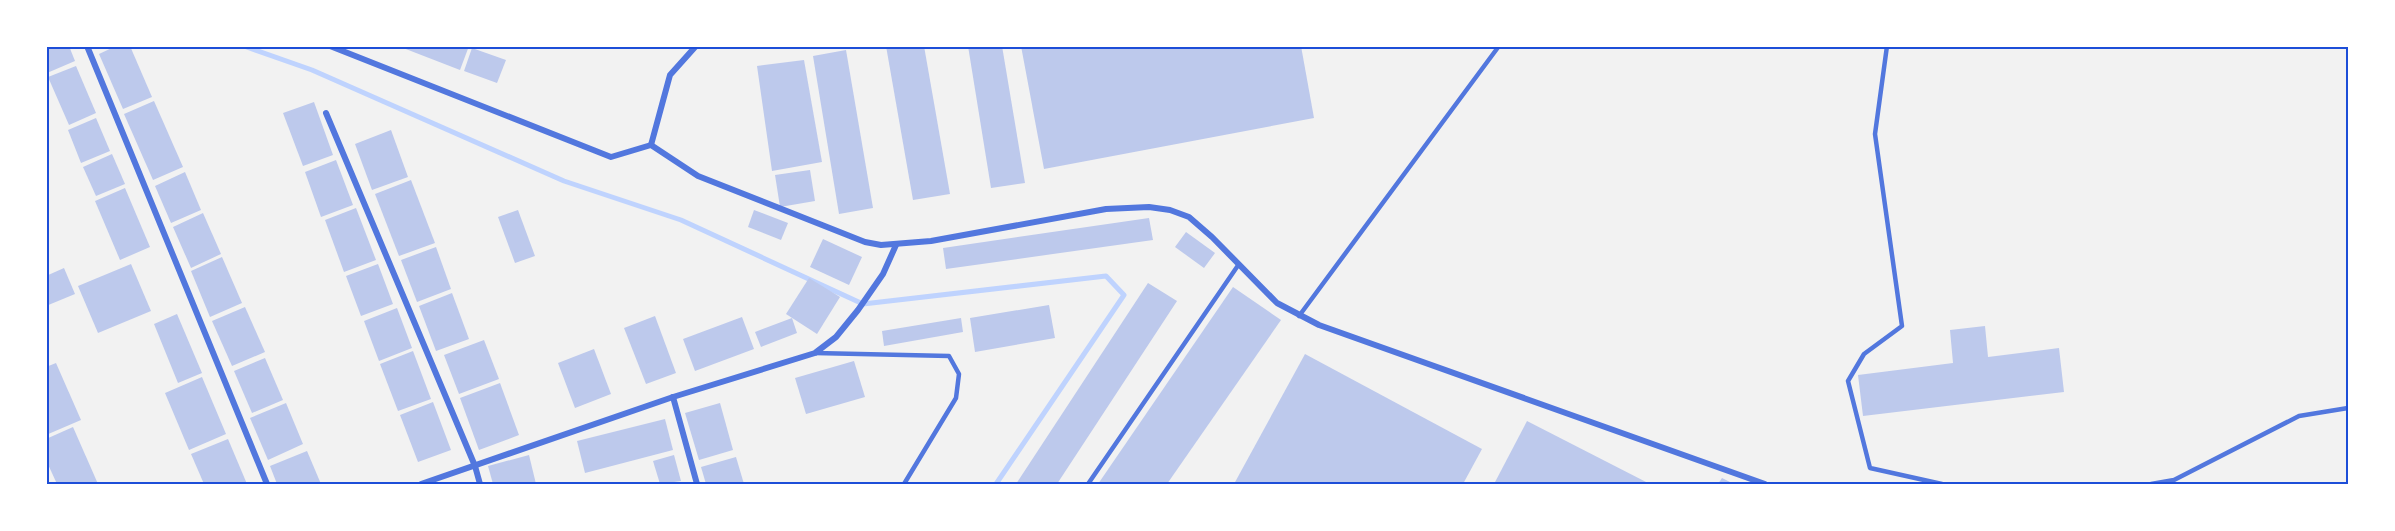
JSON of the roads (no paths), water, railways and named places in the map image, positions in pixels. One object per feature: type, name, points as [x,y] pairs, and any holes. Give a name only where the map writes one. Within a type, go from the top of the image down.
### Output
[{"type":"street","points":[[87,46],[267,484]]},
{"type":"street","points":[[330,46],[611,157],[651,145]]},
{"type":"street","points":[[651,145],[670,75],[696,46]]},
{"type":"street","points":[[326,113],[480,484]]},
{"type":"street","points":[[651,145],[698,176],[865,242],[897,245],[1106,209],[1149,207],[1170,210],[1189,217],[1277,303],[1299,316],[1765,484]]},
{"type":"street","points":[[421,484],[673,398],[815,353],[836,337],[858,310],[884,274],[897,245]]},
{"type":"street","points":[[673,398],[697,484]]},
{"type":"lane","points":[[1299,316],[1499,46]]},
{"type":"lane","points":[[1887,46],[1875,134],[1902,326],[1864,354],[1848,381],[1870,468],[1942,484]]},
{"type":"lane","points":[[1088,484],[1239,264]]},
{"type":"lane","points":[[815,353],[949,356],[959,374],[956,398],[904,484]]},
{"type":"lane","points":[[2151,484],[2174,480],[2299,416],[2349,408]]},
{"type":"waterway","points":[[244,46],[312,70],[564,181],[681,220],[863,304],[1106,276],[1124,295],[996,484]]}]
